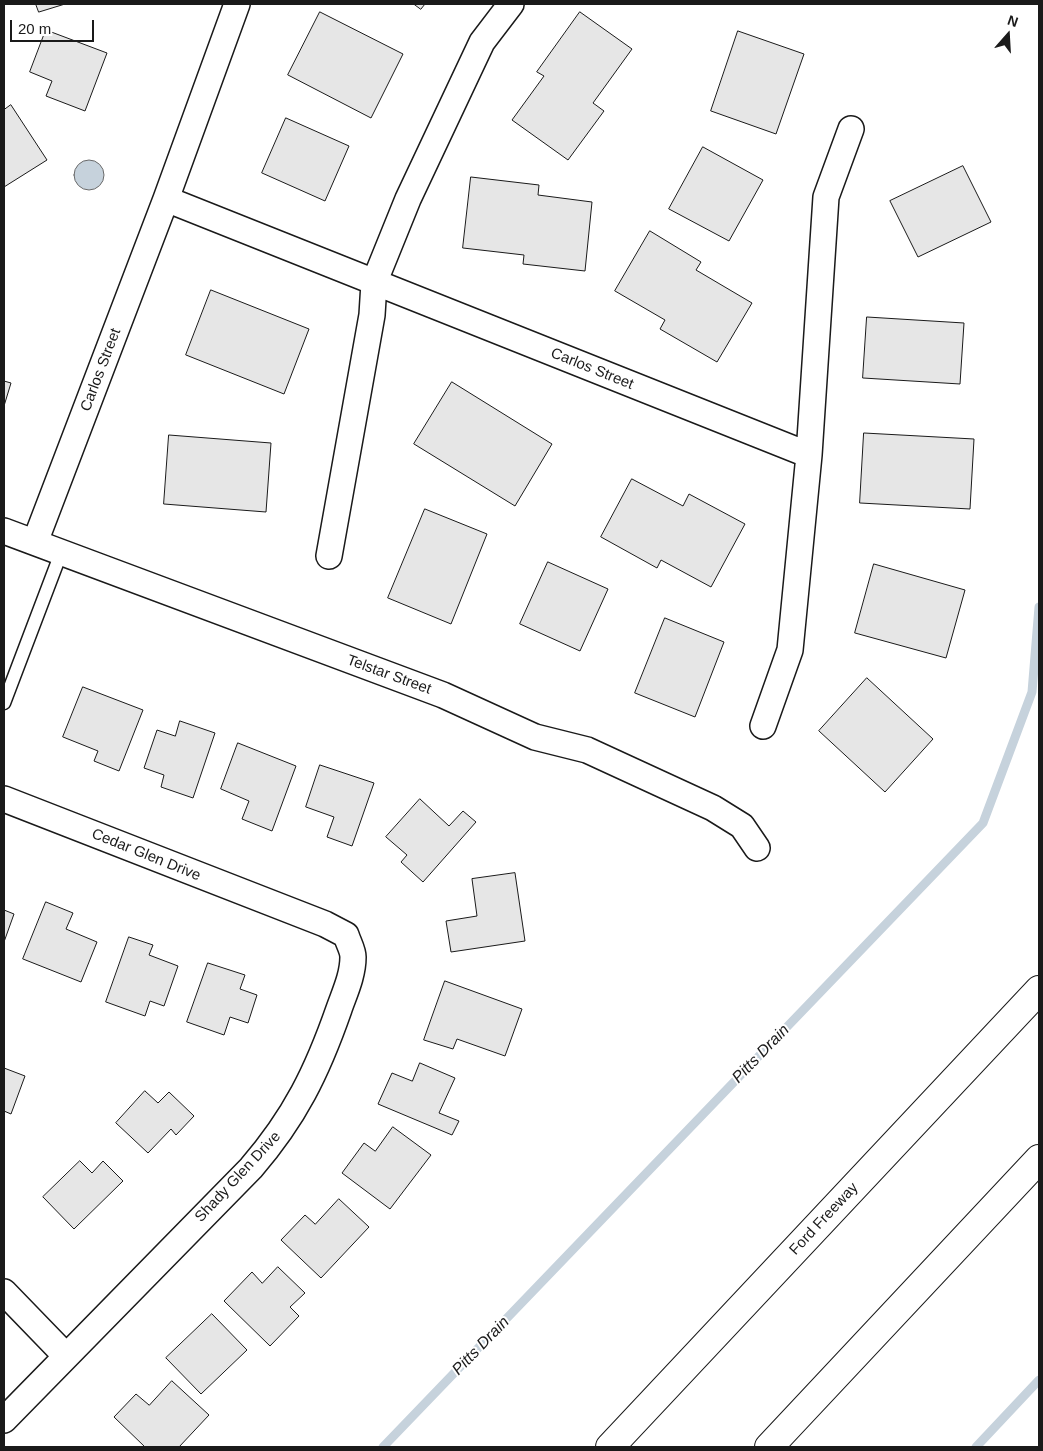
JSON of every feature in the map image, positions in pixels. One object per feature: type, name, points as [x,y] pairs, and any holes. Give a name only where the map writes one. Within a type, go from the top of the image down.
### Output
[{"type":"highway","name":"Ford Freeway","points":[[610,1447],[1039,990]]},
{"type":"highway","points":[[769,1447],[1039,1159]]},
{"type":"street","name":"Carlos Street","points":[[35,542],[238,4]]},
{"type":"street","points":[[330,556],[372,315],[374,283],[408,199],[459,88],[482,42],[511,4]]},
{"type":"street","points":[[764,726],[790,650],[809,456],[826,198],[851,129]]},
{"type":"street","name":"Carlos Street","points":[[166,199],[809,456]]},
{"type":"street","name":"Telstar Street","points":[[4,531],[443,695],[535,737],[587,750],[713,808],[742,826],[758,848]]},
{"type":"street","name":"Cedar Glen Drive","points":[[4,799],[288,911]]},
{"type":"street","name":"Shady Glen Drive","points":[[4,1420],[65,1355],[251,1168],[292,1116],[312,1077],[351,974],[353,955],[346,936],[326,924],[288,911]]},
{"type":"street","points":[[4,1292],[65,1355]]},
{"type":"lane","points":[[4,704],[61,553]]},
{"type":"shaded area","points":[[89,160],[100,164],[104,175],[100,186],[89,190],[78,186],[74,175],[78,164]]},
{"type":"building","points":[[36,4],[65,4],[39,12]]},
{"type":"building","points":[[414,4],[425,4],[421,9]]},
{"type":"building","points":[[320,12],[403,54],[371,118],[288,75]]},
{"type":"building","points":[[580,12],[632,49],[593,103],[604,111],[568,160],[512,120],[544,76],[537,72]]},
{"type":"building","points":[[46,30],[107,53],[85,111],[46,96],[52,81],[30,72]]},
{"type":"building","points":[[738,31],[804,54],[776,134],[711,111]]},
{"type":"building","points":[[11,105],[47,160],[4,187],[4,110]]},
{"type":"building","points":[[286,118],[349,146],[325,201],[262,173]]},
{"type":"building","points":[[703,147],[763,180],[729,241],[669,209]]},
{"type":"building","points":[[963,166],[991,222],[918,257],[890,201]]},
{"type":"building","points":[[471,177],[539,185],[538,195],[592,202],[585,271],[523,264],[524,255],[463,248]]},
{"type":"building","points":[[650,231],[701,262],[696,270],[752,303],[717,362],[660,329],[665,320],[615,291]]},
{"type":"building","points":[[211,290],[309,329],[284,394],[186,355]]},
{"type":"building","points":[[867,317],[964,323],[960,384],[863,378]]},
{"type":"building","points":[[4,381],[11,383],[4,406]]},
{"type":"building","points":[[452,382],[552,444],[515,506],[414,444]]},
{"type":"building","points":[[864,433],[974,439],[970,509],[860,503]]},
{"type":"building","points":[[169,435],[271,443],[266,512],[164,504]]},
{"type":"building","points":[[632,479],[683,506],[689,494],[745,524],[711,587],[661,560],[657,568],[601,537]]},
{"type":"building","points":[[425,509],[487,534],[451,624],[388,598]]},
{"type":"building","points":[[548,562],[608,589],[580,651],[520,624]]},
{"type":"building","points":[[874,564],[965,590],[946,658],[855,633]]},
{"type":"building","points":[[665,618],[724,642],[695,717],[635,693]]},
{"type":"building","points":[[867,678],[933,739],[885,792],[819,731]]},
{"type":"building","points":[[83,687],[143,710],[119,771],[94,761],[98,751],[63,737]]},
{"type":"building","points":[[180,721],[215,733],[193,798],[161,787],[164,775],[144,768],[157,730],[175,736]]},
{"type":"building","points":[[238,743],[296,766],[272,831],[242,819],[249,801],[221,789]]},
{"type":"building","points":[[320,765],[374,783],[352,846],[327,837],[334,817],[306,807]]},
{"type":"building","points":[[420,799],[449,826],[463,811],[476,822],[423,882],[401,862],[407,855],[386,837]]},
{"type":"building","points":[[515,873],[525,941],[451,952],[446,921],[477,916],[472,879]]},
{"type":"building","points":[[46,902],[73,913],[66,929],[97,942],[81,982],[23,959]]},
{"type":"building","points":[[4,910],[14,914],[4,942]]},
{"type":"building","points":[[129,937],[153,945],[149,955],[178,966],[164,1006],[150,1001],[145,1016],[106,1002]]},
{"type":"building","points":[[208,963],[245,975],[240,989],[257,995],[248,1023],[230,1017],[224,1035],[187,1022]]},
{"type":"building","points":[[445,981],[522,1009],[505,1056],[457,1039],[453,1049],[424,1040]]},
{"type":"building","points":[[420,1063],[455,1078],[439,1113],[459,1121],[452,1135],[378,1104],[392,1073],[412,1081]]},
{"type":"building","points":[[4,1068],[25,1076],[11,1114],[4,1111]]},
{"type":"building","points":[[145,1091],[158,1103],[169,1092],[194,1116],[176,1135],[171,1129],[148,1153],[116,1123]]},
{"type":"building","points":[[393,1127],[431,1155],[390,1209],[342,1173],[364,1143],[375,1151]]},
{"type":"building","points":[[80,1161],[92,1173],[103,1161],[123,1181],[74,1229],[43,1197]]},
{"type":"building","points":[[339,1199],[369,1227],[321,1278],[281,1240],[305,1215],[315,1224]]},
{"type":"building","points":[[278,1267],[305,1293],[290,1307],[299,1316],[270,1346],[224,1301],[252,1272],[262,1283]]},
{"type":"building","points":[[212,1314],[247,1350],[201,1394],[166,1358]]},
{"type":"building","points":[[172,1381],[209,1415],[179,1447],[145,1447],[114,1417],[136,1394],[149,1405]]},
{"type":"waterway","name":"Pitts Drain","points":[[383,1447],[983,823],[1032,692],[1039,607]]},
{"type":"waterway","points":[[976,1447],[1039,1380]]}]
